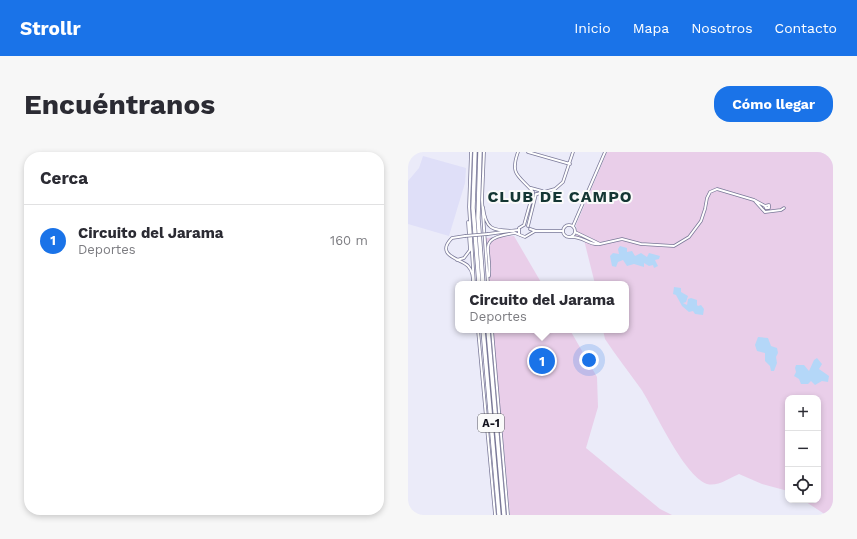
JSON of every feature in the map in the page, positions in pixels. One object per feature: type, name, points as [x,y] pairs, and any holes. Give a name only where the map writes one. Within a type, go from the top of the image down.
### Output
[{"type":"highway","points":[[475,152],[473,208],[479,281]]},
{"type":"highway","points":[[480,152],[478,218],[484,281]]},
{"type":"highway","name":"A-1","points":[[483,333],[499,515]]},
{"type":"highway","name":"A-1","points":[[488,333],[504,515]]},
{"type":"street","points":[[454,259],[464,258],[469,252],[471,152]]},
{"type":"street","points":[[484,152],[482,217],[488,280]]},
{"type":"street","points":[[518,152],[515,164],[517,174],[536,194]]},
{"type":"street","points":[[528,152],[570,164]]},
{"type":"street","points":[[544,157],[546,152]]},
{"type":"street","points":[[533,192],[555,189],[560,186],[566,179],[573,152]]},
{"type":"street","points":[[592,243],[575,232],[573,226],[605,152]]},
{"type":"street","points":[[482,189],[484,218],[489,226],[497,230],[514,232],[523,237],[536,231]]},
{"type":"street","points":[[563,231],[566,236],[582,238],[592,243],[600,244],[622,239],[650,245],[674,246],[689,237],[701,221],[706,209],[707,198],[710,192],[717,189],[754,200],[766,206],[767,212]]},
{"type":"street","points":[[536,194],[543,191]]},
{"type":"street","points":[[524,225],[533,192]]},
{"type":"street","points":[[528,226],[536,194]]},
{"type":"street","points":[[754,200],[767,212]]},
{"type":"street","points":[[767,212],[781,210],[784,208]]},
{"type":"street","points":[[469,214],[474,281]]},
{"type":"street","points":[[488,280],[487,249],[490,242],[496,236],[514,232],[518,230],[520,226],[524,225],[536,231],[563,231]]},
{"type":"street","points":[[563,231],[566,225],[573,226]]},
{"type":"street","points":[[529,235],[530,229]]},
{"type":"street","points":[[518,230],[519,234]]},
{"type":"street","points":[[474,281],[469,266],[454,259],[448,252],[449,242],[455,237],[514,232]]},
{"type":"street","points":[[571,237],[575,232]]},
{"type":"street","points":[[478,333],[494,515]]},
{"type":"street","points":[[492,333],[508,515]]},
{"type":"shaded area","points":[[607,152],[833,152],[833,515],[826,515],[808,503],[821,503],[821,395],[785,395],[785,490],[762,484],[739,474],[728,480],[711,485],[698,478],[679,456],[641,389],[605,339],[604,333],[629,333],[629,281],[594,281],[584,240],[573,238],[577,234],[576,225]]},
{"type":"shaded area","points":[[423,156],[466,168],[465,183],[449,236],[408,224],[408,181],[419,168]]},
{"type":"shaded area","points":[[514,236],[540,281],[489,281],[486,238]]},
{"type":"shaded area","points":[[620,246],[627,248],[627,252],[632,251],[635,256],[641,253],[647,257],[649,253],[660,256],[659,259],[655,260],[658,266],[654,268],[653,265],[649,266],[644,263],[644,267],[634,264],[627,266],[623,260],[618,262],[616,267],[612,266],[610,256],[613,253],[619,254],[618,249]]},
{"type":"shaded area","points":[[674,287],[681,288],[681,292],[688,296],[686,302],[683,303],[687,305],[688,299],[691,298],[697,300],[697,305],[701,305],[704,309],[703,315],[695,314],[693,311],[689,312],[682,306],[676,295],[673,294]]},
{"type":"shaded area","points":[[493,333],[572,333],[597,377],[598,407],[586,448],[660,509],[672,515],[510,515]]},
{"type":"shaded area","points":[[758,337],[768,338],[771,346],[777,348],[777,363],[774,371],[771,371],[770,366],[765,361],[765,353],[757,351],[755,345]]},
{"type":"shaded area","points":[[817,358],[822,364],[819,369],[829,376],[828,382],[822,381],[815,385],[811,381],[808,384],[801,384],[799,379],[794,376],[796,372],[796,365],[804,365],[809,371],[814,360]]},
{"type":"place","name":"Circuito del Jarama","points":[[542,361]]},
{"type":"district","name":"CLUB DE CAMPO","points":[[560,196]]}]
